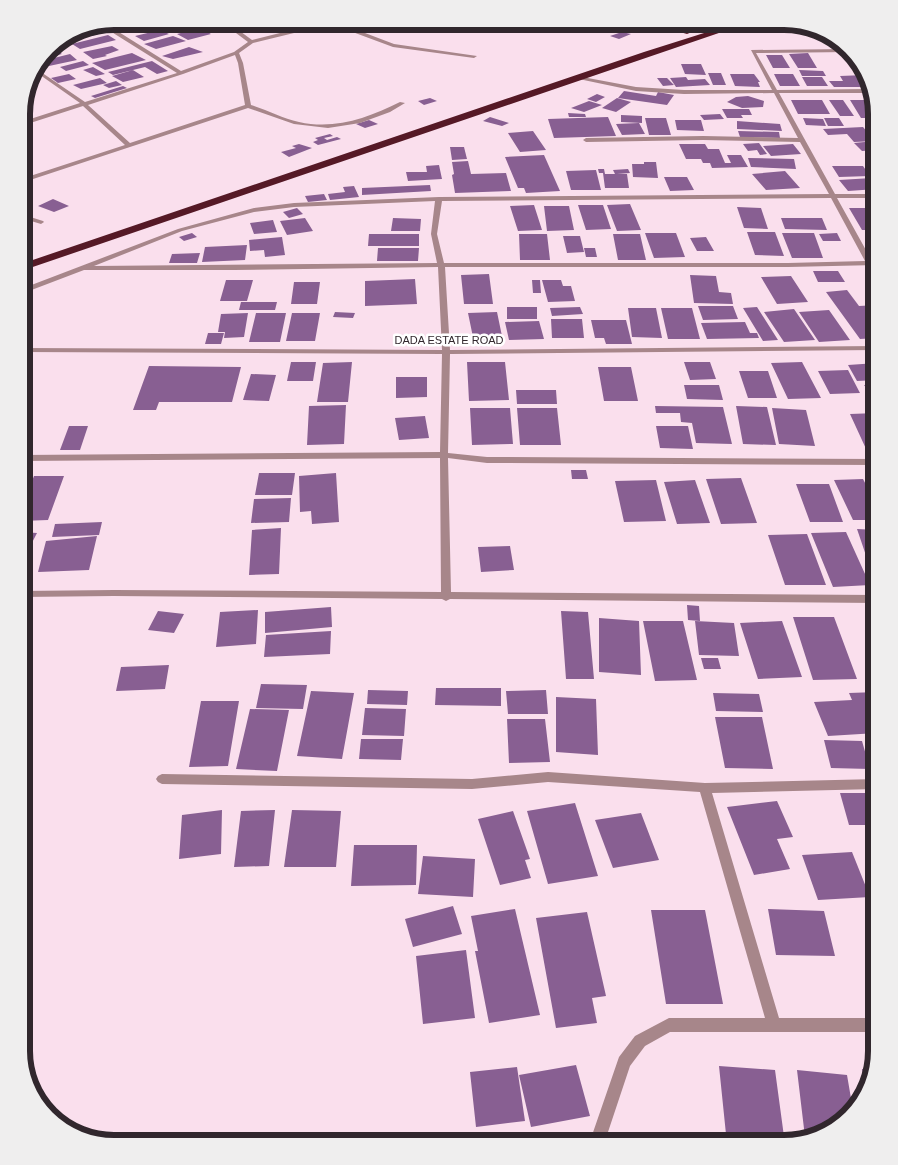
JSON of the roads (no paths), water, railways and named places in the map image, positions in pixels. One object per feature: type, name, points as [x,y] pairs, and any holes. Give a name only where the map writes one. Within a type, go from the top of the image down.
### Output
[{"type":"highway","points":[[678,34],[690,30]]},
{"type":"highway","points":[[30,265],[577,78],[724,30]]},
{"type":"street","points":[[112,30],[181,73]]},
{"type":"street","points":[[234,30],[251,42]]},
{"type":"street","points":[[30,121],[181,73],[236,53],[251,42],[300,30]]},
{"type":"street","points":[[354,30],[392,45],[474,56]]},
{"type":"street","points":[[839,51],[752,51],[832,196],[868,255]]},
{"type":"street","points":[[236,53],[241,58],[244,83],[249,94],[248,106]]},
{"type":"street","points":[[41,74],[84,104],[130,146]]},
{"type":"street","points":[[577,78],[636,89],[684,92],[865,91]]},
{"type":"street","points":[[30,178],[248,106],[305,125],[329,128],[361,120],[386,111],[402,102]]},
{"type":"street","points":[[586,140],[703,138],[801,140]]},
{"type":"street","points":[[30,289],[180,230],[254,210],[294,205],[439,199],[868,196]]},
{"type":"street","points":[[439,199],[434,234],[441,266],[446,352],[444,455],[446,596]]},
{"type":"street","points":[[30,219],[41,222]]},
{"type":"street","points":[[84,268],[234,268],[358,265],[788,266],[868,263]]},
{"type":"street","name":"DADA ESTATE ROAD","points":[[30,350],[446,352],[868,348]]},
{"type":"street","points":[[30,458],[444,455],[487,460],[868,462]]},
{"type":"street","points":[[30,594],[114,592],[868,599]]},
{"type":"street","points":[[162,779],[472,784],[548,777],[705,788],[868,784]]},
{"type":"street","points":[[705,788],[774,1025]]},
{"type":"street","points":[[599,1135],[624,1062],[640,1040],[669,1025],[868,1025]]}]
